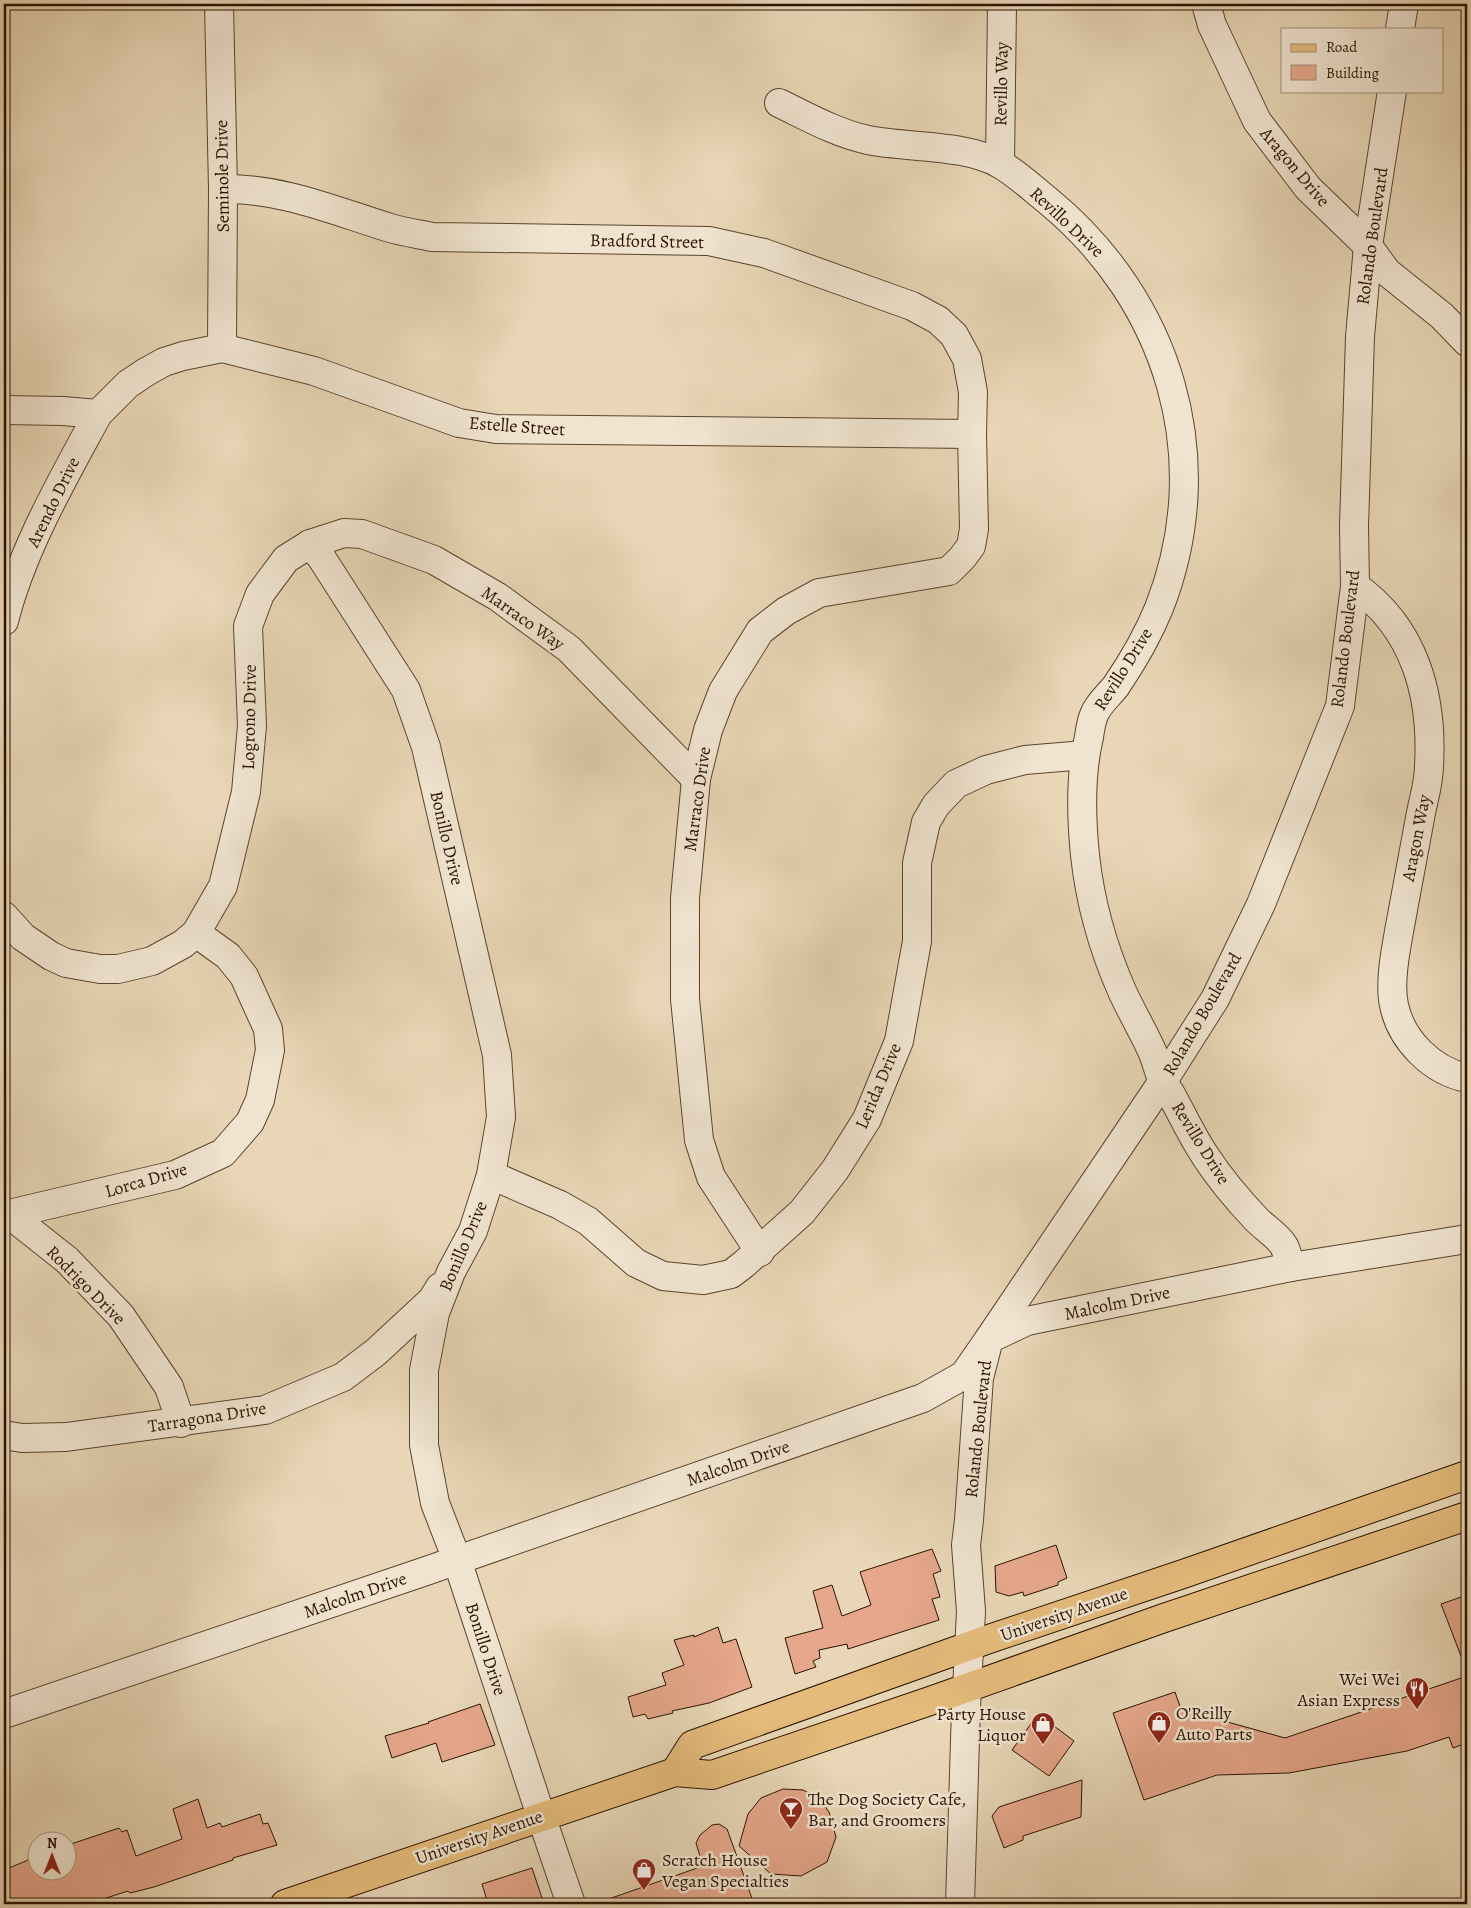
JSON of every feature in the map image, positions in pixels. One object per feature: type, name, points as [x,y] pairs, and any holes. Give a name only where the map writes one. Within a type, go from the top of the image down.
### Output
[{"type":"main road","name":"University Avenue","points":[[675,1772],[692,1745],[969,1646],[1467,1475]]},
{"type":"main road","name":"University Avenue","points":[[285,1904],[675,1772],[712,1775],[1164,1618],[1467,1516]]},
{"type":"street","name":"Seminole Drive","points":[[219,4],[224,189],[222,348]]},
{"type":"street","name":"Revillo Way","points":[[1000,164],[1002,4]]},
{"type":"street","name":"Aragon Drive","points":[[1206,4],[1212,25],[1257,121],[1308,188],[1368,246],[1387,272],[1442,316],[1467,342]]},
{"type":"street","points":[[1400,28],[1404,4]]},
{"type":"street","name":"Rolando Boulevard","points":[[960,1904],[971,1611],[966,1545],[979,1378],[989,1339],[1163,1081],[1214,999],[1261,904],[1340,706],[1355,586],[1354,526],[1360,337],[1368,246],[1392,92]]},
{"type":"street","name":"Revillo Drive","points":[[779,103],[831,128],[867,140],[964,152],[1000,164],[1072,222],[1108,261],[1126,285],[1141,311],[1157,346],[1172,388],[1180,425],[1183,456],[1181,518],[1177,549],[1159,608],[1142,642],[1114,689],[1094,713],[1084,755],[1082,820],[1085,856],[1099,926],[1122,990],[1152,1052],[1163,1081],[1206,1157],[1244,1206],[1284,1245],[1291,1267]]},
{"type":"street","name":"Bradford Street","points":[[224,189],[244,189],[307,200],[392,228],[432,236],[709,242],[764,253],[912,306],[938,320],[954,334],[968,359],[974,392],[972,434]]},
{"type":"street","name":"Estelle Street","points":[[98,414],[112,398],[146,372],[164,362],[202,351],[222,348],[314,371],[459,423],[496,429],[972,434]]},
{"type":"street","points":[[4,410],[98,414]]},
{"type":"street","name":"Arendo Drive","points":[[4,621],[18,576],[55,494],[98,414]]},
{"type":"street","name":"Marraco Drive","points":[[760,1252],[711,1177],[699,1140],[685,998],[685,898],[696,779],[708,730],[723,691],[760,632],[786,611],[819,593],[948,571],[962,558],[971,546],[974,529],[972,434]]},
{"type":"street","name":"Marraco Way","points":[[310,544],[344,533],[362,534],[434,560],[498,597],[569,649],[696,779]]},
{"type":"street","name":"Logrono Drive","points":[[196,933],[223,886],[246,792],[252,726],[248,626],[260,594],[286,559],[310,544]]},
{"type":"street","name":"Bonillo Drive","points":[[310,544],[321,556],[406,690],[426,747],[497,1055],[501,1117],[491,1175],[473,1231],[451,1272],[436,1313],[424,1370],[424,1445],[436,1502],[571,1904]]},
{"type":"street","name":"Aragon Way","points":[[1355,586],[1373,598],[1398,628],[1415,661],[1429,718],[1429,768],[1394,958],[1393,1003],[1404,1032],[1424,1056],[1449,1072],[1467,1078]]},
{"type":"street","name":"Lerida Drive","points":[[491,1175],[560,1205],[588,1221],[636,1263],[663,1276],[703,1280],[730,1274],[760,1252],[802,1212],[835,1170],[867,1119],[899,1041],[917,941],[917,863],[926,822],[936,805],[956,784],[986,770],[1025,760],[1084,755]]},
{"type":"street","points":[[4,916],[23,937],[51,956],[66,963],[100,969],[118,969],[152,961],[183,944],[196,933]]},
{"type":"street","name":"Lorca Drive","points":[[6,1214],[175,1175],[223,1153],[250,1122],[260,1100],[270,1050],[268,1029],[244,976],[228,956],[196,933]]},
{"type":"street","name":"Rodrigo Drive","points":[[6,1214],[67,1260],[121,1316],[169,1387],[181,1423]]},
{"type":"street","name":"Malcolm Drive","points":[[4,1714],[457,1560],[923,1398],[964,1375],[989,1339],[1027,1321],[1291,1267],[1467,1239]]},
{"type":"street","name":"Tarragona Drive","points":[[4,1435],[22,1438],[66,1437],[181,1423],[265,1410],[343,1377],[376,1352],[432,1300],[451,1272]]},
{"type":"building","points":[[1056,1545],[1067,1578],[1058,1582],[1058,1585],[1024,1596],[1023,1592],[1009,1596],[996,1592],[995,1566]]},
{"type":"building","points":[[932,1549],[941,1571],[933,1574],[940,1597],[932,1599],[939,1620],[848,1649],[847,1644],[819,1650],[820,1658],[813,1661],[816,1667],[795,1674],[785,1638],[823,1628],[813,1591],[832,1585],[842,1616],[871,1605],[860,1572]]},
{"type":"building","points":[[1467,1595],[1467,1669],[1466,1669],[1441,1604]]},
{"type":"building","points":[[718,1627],[723,1643],[736,1639],[752,1687],[709,1703],[672,1711],[673,1713],[648,1719],[645,1714],[633,1717],[628,1697],[666,1685],[662,1673],[684,1665],[674,1640],[694,1635],[694,1637]]},
{"type":"building","points":[[1467,1676],[1467,1743],[1453,1748],[1449,1737],[1407,1751],[1289,1773],[1217,1775],[1144,1800],[1113,1713],[1175,1692],[1181,1709],[1285,1738]]},
{"type":"building","points":[[480,1704],[495,1745],[442,1762],[436,1743],[392,1758],[385,1736],[429,1723]]},
{"type":"building","name":"Party House Liquor","points":[[1038,1714],[1074,1741],[1049,1776],[1012,1750]]},
{"type":"building","points":[[1082,1780],[1081,1817],[1023,1836],[1023,1840],[1004,1848],[992,1816],[999,1807]]},
{"type":"building","points":[[783,1789],[803,1790],[819,1798],[829,1812],[836,1837],[827,1862],[801,1876],[771,1874],[739,1846],[748,1814],[761,1798]]},
{"type":"building","points":[[198,1799],[207,1828],[220,1823],[222,1827],[260,1814],[263,1824],[268,1823],[277,1845],[233,1858],[233,1860],[154,1887],[130,1893],[128,1891],[103,1899],[105,1904],[18,1904],[17,1900],[8,1902],[4,1891],[4,1870],[28,1860],[28,1880],[78,1880],[78,1842],[119,1828],[122,1832],[127,1830],[136,1856],[182,1839],[173,1809]]},
{"type":"building","points":[[719,1824],[727,1829],[754,1904],[600,1904],[600,1902],[703,1866],[696,1843],[700,1835],[712,1825]]},
{"type":"building","points":[[532,1868],[544,1904],[488,1904],[482,1884]]},
{"type":"place","name":"Wei Wei Asian Express","points":[[1417,1710]]},
{"type":"place","name":"O'Reilly Auto Parts","points":[[1159,1744]]},
{"type":"place","name":"Party House Liquor","points":[[1043,1745]]},
{"type":"place","name":"The Dog Society Cafe, Bar, and Groomers","points":[[791,1830]]},
{"type":"place","name":"Scratch House Vegan Specialties","points":[[644,1891]]}]
